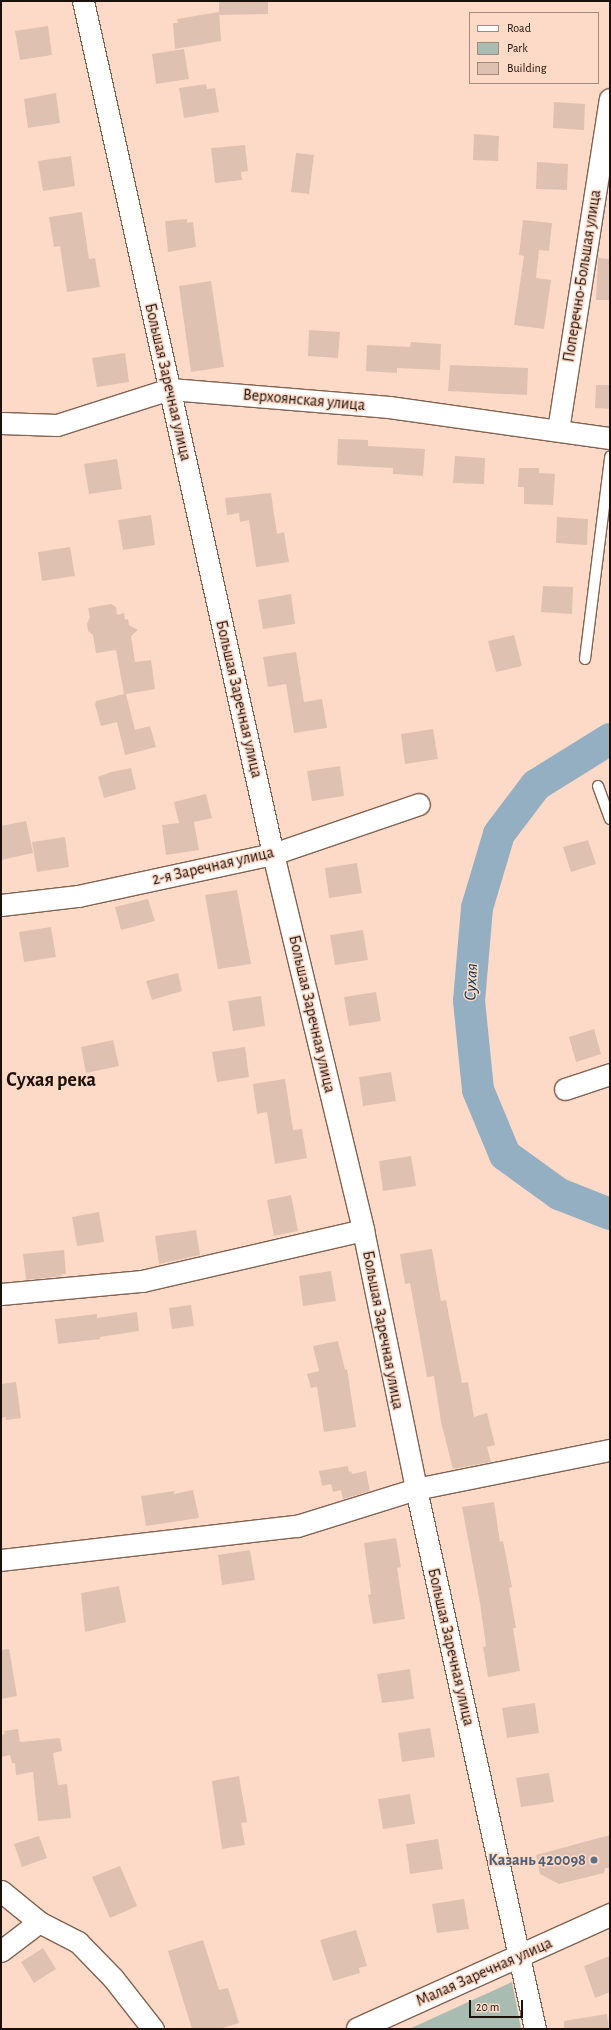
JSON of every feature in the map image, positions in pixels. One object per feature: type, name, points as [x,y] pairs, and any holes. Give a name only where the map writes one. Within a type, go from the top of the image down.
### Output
[{"type":"main road","name":"Малая Заречная улица","points":[[358,2029],[610,1915]]},
{"type":"street","name":"Большая Заречная улица","points":[[83,1],[273,854],[363,1230],[416,1489],[535,2029]]},
{"type":"street","name":"Поперечно-Большая улица","points":[[558,430],[610,99]]},
{"type":"street","name":"Верхоянская улица","points":[[1,423],[57,425],[170,389],[389,407],[610,438]]},
{"type":"street","name":"2-я Заречная улица","points":[[1,905],[78,896],[273,854],[419,804]]},
{"type":"street","points":[[565,1089],[610,1074]]},
{"type":"street","points":[[1,1294],[142,1281],[363,1230]]},
{"type":"street","points":[[1,1560],[297,1526],[416,1489],[610,1450]]},
{"type":"street","points":[[1,1891],[39,1922],[78,1942],[113,1978],[153,2029]]},
{"type":"street","points":[[1,1951],[39,1922]]},
{"type":"lane","points":[[585,659],[610,457]]},
{"type":"lane","points":[[598,786],[610,819]]},
{"type":"green space","points":[[512,1982],[521,2029],[409,2029]]},
{"type":"building","points":[[219,1],[268,1],[268,14],[219,15]]},
{"type":"building","points":[[219,12],[221,41],[175,49],[173,23],[178,23],[177,19]]},
{"type":"building","points":[[48,26],[52,55],[20,60],[15,31]]},
{"type":"building","points":[[184,49],[189,79],[156,84],[152,54]]},
{"type":"building","points":[[206,84],[207,89],[215,88],[219,112],[184,118],[179,88]]},
{"type":"building","points":[[56,93],[60,123],[28,128],[24,99]]},
{"type":"building","points":[[554,102],[585,104],[584,130],[553,128]]},
{"type":"building","points":[[474,134],[499,136],[498,161],[473,160]]},
{"type":"building","points":[[245,145],[248,171],[241,172],[242,180],[215,183],[211,148]]},
{"type":"building","points":[[296,153],[314,155],[309,194],[291,192]]},
{"type":"building","points":[[71,156],[75,186],[43,191],[38,161]]},
{"type":"building","points":[[537,162],[568,164],[567,190],[536,189]]},
{"type":"building","points":[[82,212],[89,259],[95,258],[100,287],[67,292],[60,246],[54,247],[49,217]]},
{"type":"building","points":[[187,219],[187,223],[193,222],[196,247],[168,252],[165,221]]},
{"type":"building","points":[[523,220],[552,223],[549,251],[539,250],[536,278],[551,280],[544,329],[514,325],[524,256],[519,255]]},
{"type":"building","points":[[598,258],[610,259],[610,300],[596,300]]},
{"type":"building","points":[[211,281],[224,367],[191,372],[179,286]]},
{"type":"building","points":[[309,330],[340,332],[338,358],[308,356]]},
{"type":"building","points":[[411,342],[441,344],[440,370],[397,368],[397,373],[366,371],[367,345],[410,347]]},
{"type":"building","points":[[125,353],[129,382],[97,387],[92,358]]},
{"type":"building","points":[[450,365],[528,368],[527,395],[448,391]]},
{"type":"building","points":[[596,385],[610,385],[610,409],[595,408]]},
{"type":"building","points":[[338,439],[368,440],[368,446],[425,449],[423,476],[393,474],[393,468],[337,465]]},
{"type":"building","points":[[455,456],[485,458],[484,484],[453,483]]},
{"type":"building","points":[[117,459],[122,489],[89,494],[84,464]]},
{"type":"building","points":[[519,468],[539,468],[539,473],[555,474],[553,505],[524,504],[524,487],[518,487]]},
{"type":"building","points":[[271,493],[277,534],[284,532],[289,562],[256,567],[249,520],[240,522],[239,513],[227,515],[225,498]]},
{"type":"building","points":[[151,515],[155,545],[123,550],[118,520]]},
{"type":"building","points":[[557,517],[588,519],[587,545],[556,543]]},
{"type":"building","points":[[70,547],[75,576],[42,581],[38,552]]},
{"type":"building","points":[[543,586],[573,587],[572,614],[541,612]]},
{"type":"building","points":[[291,594],[295,624],[263,629],[258,600]]},
{"type":"building","points":[[111,604],[116,607],[117,615],[124,613],[125,620],[128,619],[129,625],[138,630],[131,636],[135,662],[151,660],[155,689],[126,694],[135,730],[150,726],[156,747],[125,755],[117,722],[101,726],[95,705],[96,701],[124,694],[116,650],[96,653],[93,635],[88,631],[87,624],[90,617],[88,608]]},
{"type":"building","points":[[514,635],[522,666],[496,672],[488,641]]},
{"type":"building","points":[[296,652],[304,702],[322,699],[327,728],[294,733],[286,684],[268,687],[263,657]]},
{"type":"building","points":[[433,729],[438,759],[405,764],[401,734]]},
{"type":"building","points":[[340,766],[344,796],[312,801],[307,771]]},
{"type":"building","points":[[131,768],[136,789],[104,798],[98,777],[111,772]]},
{"type":"building","points":[[206,794],[212,818],[194,822],[199,850],[166,855],[162,825],[179,823],[174,802]]},
{"type":"building","points":[[26,821],[33,853],[1,860],[1,826]]},
{"type":"building","points":[[65,837],[69,867],[37,872],[32,842]]},
{"type":"building","points":[[588,840],[596,864],[571,872],[563,847]]},
{"type":"building","points":[[357,863],[362,893],[329,898],[325,868]]},
{"type":"building","points":[[237,890],[251,964],[218,969],[205,895]]},
{"type":"building","points":[[148,899],[155,921],[121,930],[115,907]]},
{"type":"building","points":[[51,927],[56,957],[24,962],[19,932]]},
{"type":"building","points":[[363,930],[368,960],[335,965],[330,935]]},
{"type":"building","points":[[178,973],[182,991],[152,1000],[146,981]]},
{"type":"building","points":[[376,992],[381,1021],[349,1026],[344,997]]},
{"type":"building","points":[[261,996],[265,1026],[233,1031],[228,1001]]},
{"type":"building","points":[[594,1029],[601,1054],[576,1062],[569,1037]]},
{"type":"building","points":[[113,1040],[119,1066],[86,1073],[81,1047]]},
{"type":"building","points":[[245,1047],[249,1077],[217,1082],[212,1052]]},
{"type":"building","points":[[391,1072],[396,1101],[363,1106],[359,1077]]},
{"type":"building","points":[[285,1079],[293,1130],[302,1129],[307,1158],[275,1164],[267,1112],[257,1114],[253,1084]]},
{"type":"building","points":[[411,1156],[416,1186],[383,1191],[379,1161]]},
{"type":"building","points":[[291,1195],[298,1231],[274,1236],[267,1200]]},
{"type":"building","points":[[99,1212],[104,1242],[77,1246],[72,1217]]},
{"type":"building","points":[[196,1230],[200,1255],[159,1264],[155,1236]]},
{"type":"building","points":[[432,1249],[441,1301],[446,1300],[462,1383],[468,1382],[474,1417],[487,1413],[495,1445],[487,1447],[491,1462],[453,1469],[441,1422],[434,1376],[427,1377],[410,1283],[405,1284],[400,1254]]},
{"type":"building","points":[[64,1250],[66,1274],[61,1274],[62,1276],[26,1280],[23,1254]]},
{"type":"building","points":[[331,1271],[336,1301],[303,1306],[299,1276]]},
{"type":"building","points":[[191,1305],[194,1326],[172,1329],[169,1308]]},
{"type":"building","points":[[137,1312],[139,1331],[100,1337],[100,1339],[58,1344],[55,1319],[97,1314],[97,1318]]},
{"type":"building","points":[[338,1341],[345,1370],[347,1369],[356,1427],[324,1432],[317,1387],[311,1388],[307,1374],[319,1371],[313,1346]]},
{"type":"building","points":[[16,1382],[21,1418],[6,1420],[6,1417],[1,1418],[1,1384]]},
{"type":"building","points":[[348,1466],[349,1472],[351,1471],[352,1474],[366,1471],[370,1491],[343,1499],[341,1490],[333,1492],[331,1484],[322,1486],[319,1471]]},
{"type":"building","points":[[193,1490],[199,1518],[146,1526],[141,1496],[174,1491],[174,1494]]},
{"type":"building","points":[[494,1502],[500,1542],[503,1541],[512,1587],[509,1588],[516,1628],[513,1628],[520,1671],[488,1677],[483,1647],[486,1646],[480,1603],[462,1507]]},
{"type":"building","points":[[396,1538],[401,1567],[397,1568],[405,1619],[373,1624],[368,1595],[371,1594],[364,1543]]},
{"type":"building","points":[[250,1550],[255,1580],[222,1585],[218,1555]]},
{"type":"building","points":[[119,1586],[126,1622],[85,1632],[81,1593]]},
{"type":"building","points":[[9,1649],[17,1696],[1,1699],[1,1650]]},
{"type":"building","points":[[410,1669],[414,1699],[382,1703],[377,1674]]},
{"type":"building","points":[[535,1703],[539,1733],[507,1738],[502,1708]]},
{"type":"building","points":[[430,1728],[435,1757],[402,1762],[398,1733]]},
{"type":"building","points":[[18,1729],[20,1742],[60,1738],[62,1751],[53,1753],[58,1785],[67,1784],[71,1818],[38,1821],[33,1772],[16,1775],[15,1763],[12,1763],[10,1755],[1,1757],[1,1735],[5,1734],[4,1731]]},
{"type":"building","points":[[549,1773],[554,1802],[521,1807],[516,1778]]},
{"type":"building","points":[[239,1776],[247,1822],[241,1823],[245,1845],[222,1849],[212,1781]]},
{"type":"building","points":[[410,1794],[415,1824],[383,1829],[378,1799]]},
{"type":"building","points":[[610,1835],[610,1868],[605,1868],[604,1873],[559,1884],[540,1874],[536,1855]]},
{"type":"building","points":[[39,1836],[47,1858],[22,1867],[14,1844]]},
{"type":"building","points":[[438,1839],[443,1869],[410,1874],[406,1844]]},
{"type":"building","points":[[120,1866],[137,1906],[110,1918],[92,1877]]},
{"type":"building","points":[[464,1899],[469,1929],[437,1933],[432,1904]]},
{"type":"building","points":[[356,1930],[367,1966],[359,1968],[360,1973],[333,1981],[320,1940]]},
{"type":"building","points":[[203,1940],[219,1990],[228,1988],[239,2023],[219,2029],[192,2029],[168,1951]]},
{"type":"building","points":[[43,1948],[56,1969],[34,1983],[21,1962]]},
{"type":"building","points":[[610,1956],[610,1992],[595,1998],[584,1966]]},
{"type":"building","points":[[607,2014],[609,2029],[564,2029],[564,2021]]},
{"type":"waterway","name":"Сухая","points":[[610,739],[536,785],[499,834],[477,908],[469,1001],[478,1090],[505,1155],[559,1194],[610,1214]]},
{"type":"place","name":"Казань 420098","points":[[594,1860]]},
{"type":"district","name":"Сухая река","points":[[51,1080]]}]
